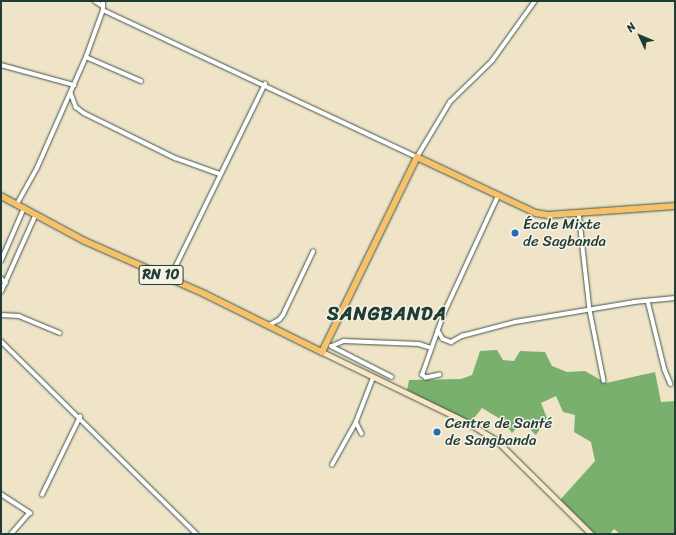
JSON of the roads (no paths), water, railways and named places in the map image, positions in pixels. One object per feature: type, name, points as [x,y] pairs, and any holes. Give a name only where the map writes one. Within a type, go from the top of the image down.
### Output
[{"type":"main road","points":[[322,352],[329,345],[417,157],[536,213],[548,215],[675,206]]},
{"type":"main road","name":"RN 10","points":[[1,196],[85,241],[170,278],[322,352]]},
{"type":"street","points":[[17,204],[37,168],[86,57],[103,10],[102,3],[95,1]]},
{"type":"street","points":[[103,10],[265,84],[417,157],[450,102],[492,61],[535,1]]},
{"type":"street","points":[[86,57],[141,81]]},
{"type":"street","points":[[1,65],[74,85]]},
{"type":"street","points":[[170,278],[190,242],[220,174],[265,84]]},
{"type":"street","points":[[71,93],[76,107],[84,113],[175,158],[220,174]]},
{"type":"street","points":[[440,375],[426,378],[422,375],[449,300],[498,196]]},
{"type":"street","points":[[1,261],[24,208]]},
{"type":"street","points":[[579,212],[590,310],[604,381]]},
{"type":"street","points":[[1,292],[36,214]]},
{"type":"street","points":[[269,326],[283,315],[313,252]]},
{"type":"street","points":[[1,278],[6,283]]},
{"type":"street","points":[[438,330],[443,339],[451,342],[462,336],[498,326],[590,310],[675,298]]},
{"type":"street","points":[[648,301],[665,370],[671,384]]},
{"type":"street","points":[[1,315],[24,318],[60,333]]},
{"type":"street","points":[[1,341],[80,417],[146,486],[197,534]]},
{"type":"street","points":[[329,345],[344,341],[418,344],[431,348]]},
{"type":"street","points":[[329,345],[392,376]]},
{"type":"street","points":[[322,352],[470,424],[496,440],[591,534]]},
{"type":"street","points":[[332,465],[356,422],[373,378]]},
{"type":"street","points":[[42,494],[80,417]]},
{"type":"street","points":[[356,422],[362,434]]},
{"type":"street","points":[[1,494],[30,513],[12,534]]},
{"type":"place","name":"École Mixte de Sagbanda","points":[[515,233]]},
{"type":"place","name":"Centre de Santé de Sangbanda","points":[[437,432]]},
{"type":"district","name":"SANGBANDA","points":[[387,314]]}]
